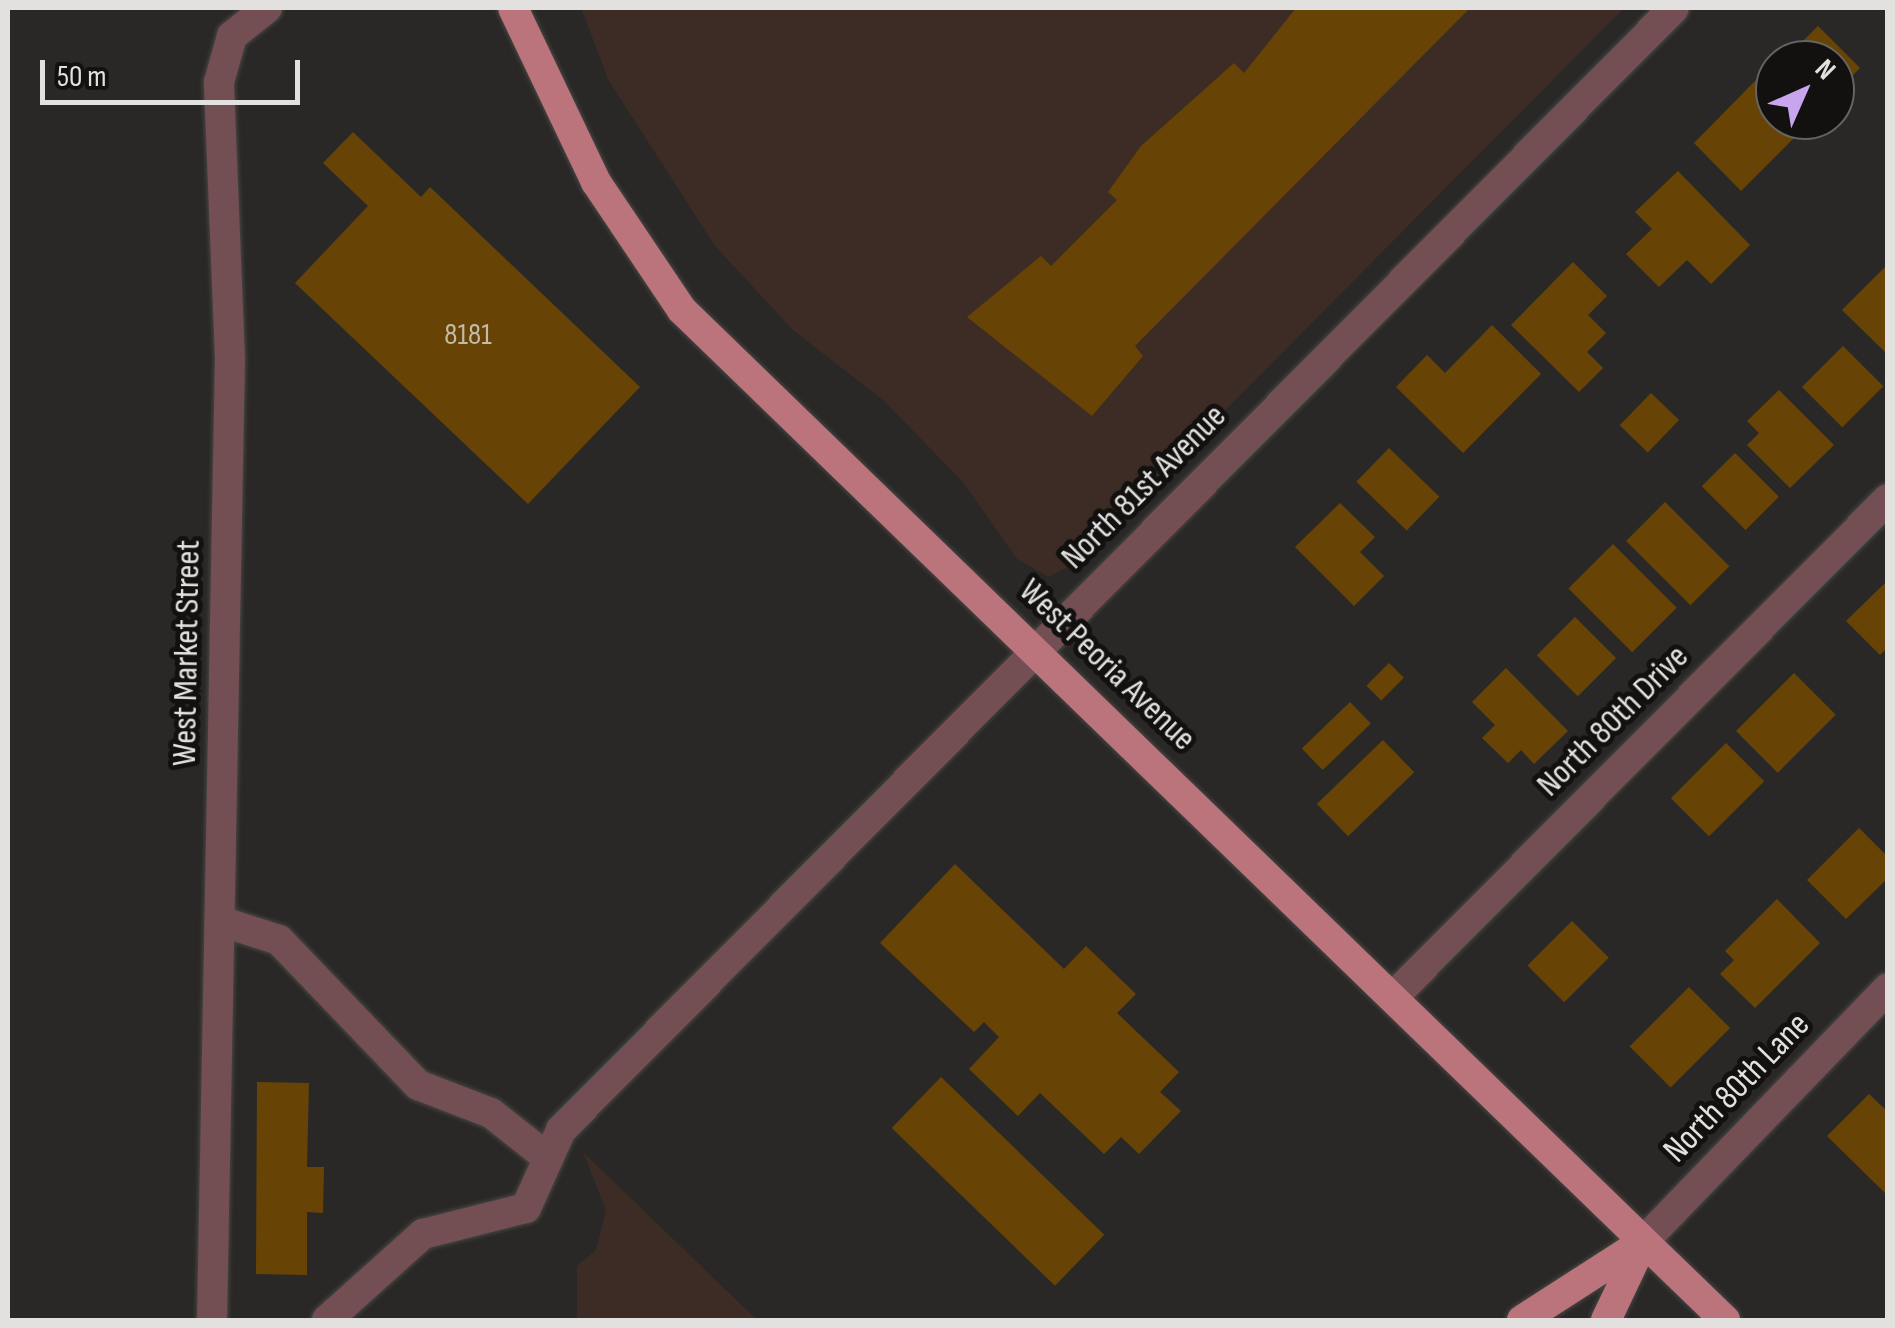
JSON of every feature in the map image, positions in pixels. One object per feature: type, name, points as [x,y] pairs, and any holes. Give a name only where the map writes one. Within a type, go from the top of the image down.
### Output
[{"type":"main road","name":"West Peoria Avenue","points":[[513,8],[596,182],[682,310],[1036,648],[1725,1320]]},
{"type":"main road","points":[[1522,1320],[1643,1242]]},
{"type":"main road","points":[[1606,1320],[1643,1242]]},
{"type":"street","name":"West Market Street","points":[[212,1320],[230,358],[219,82],[232,36],[267,8]]},
{"type":"street","name":"North 81st Avenue","points":[[327,1320],[423,1234],[526,1208],[561,1130],[1674,8]]},
{"type":"street","name":"North 80th Drive","points":[[1392,997],[1888,499]]},
{"type":"street","points":[[220,920],[279,940],[418,1085],[491,1113],[548,1158]]},
{"type":"street","name":"North 80th Lane","points":[[1643,1242],[1884,998]]},
{"type":"shaded area","points":[[581,8],[1624,8],[1073,564],[1049,577],[1017,559],[963,482],[883,400],[793,330],[715,246],[609,81]]},
{"type":"shaded area","points":[[583,1152],[757,1320],[577,1320],[577,1266],[596,1250],[606,1210]]},
{"type":"building","points":[[1296,8],[1470,8],[1135,346],[1143,356],[1092,416],[967,317],[1041,256],[1051,266],[1117,200],[1108,192],[1141,146],[1234,63],[1244,73]]},
{"type":"building","points":[[1818,26],[1832,40],[1804,40]]},
{"type":"building","points":[[1755,81],[1755,140],[1792,140],[1741,191],[1694,143]]},
{"type":"building","points":[[353,132],[421,197],[430,187],[640,387],[528,504],[295,283],[368,206],[323,163]]},
{"type":"building","points":[[1678,171],[1750,245],[1711,284],[1687,260],[1659,287],[1626,254],[1652,229],[1635,212]]},
{"type":"building","points":[[1573,262],[1607,296],[1588,315],[1606,333],[1587,352],[1603,368],[1579,392],[1511,325]]},
{"type":"building","points":[[1888,264],[1888,355],[1842,310]]},
{"type":"building","points":[[1492,325],[1541,374],[1463,453],[1396,387],[1427,355],[1445,373]]},
{"type":"building","points":[[1843,346],[1883,386],[1842,427],[1802,387]]},
{"type":"building","points":[[1779,390],[1834,445],[1790,488],[1747,445],[1759,433],[1747,421]]},
{"type":"building","points":[[1651,393],[1679,420],[1648,452],[1620,425]]},
{"type":"building","points":[[1389,448],[1439,497],[1407,530],[1356,482]]},
{"type":"building","points":[[1735,453],[1779,497],[1746,530],[1702,486]]},
{"type":"building","points":[[1665,502],[1729,566],[1690,605],[1626,541]]},
{"type":"building","points":[[1340,503],[1375,537],[1360,552],[1384,576],[1354,606],[1295,547]]},
{"type":"building","points":[[1613,544],[1677,608],[1632,652],[1568,589]]},
{"type":"building","points":[[1888,580],[1888,647],[1880,655],[1846,621]]},
{"type":"building","points":[[1575,617],[1616,658],[1578,696],[1537,655]]},
{"type":"building","points":[[1389,663],[1404,678],[1381,700],[1366,686]]},
{"type":"building","points":[[1506,668],[1568,731],[1534,764],[1521,750],[1508,763],[1482,738],[1495,725],[1472,702]]},
{"type":"building","points":[[1794,673],[1836,715],[1778,773],[1736,731]]},
{"type":"building","points":[[1350,702],[1371,724],[1323,770],[1302,749]]},
{"type":"building","points":[[1383,740],[1414,772],[1348,836],[1317,804]]},
{"type":"building","points":[[1726,743],[1764,781],[1709,836],[1671,798]]},
{"type":"building","points":[[1859,828],[1888,857],[1888,878],[1846,919],[1807,880]]},
{"type":"building","points":[[955,864],[1064,969],[1086,946],[1136,994],[1117,1013],[1179,1072],[1160,1092],[1181,1111],[1139,1154],[1121,1137],[1104,1154],[1040,1093],[1018,1116],[969,1069],[999,1037],[984,1022],[974,1032],[880,943]]},
{"type":"building","points":[[1777,899],[1820,943],[1755,1008],[1720,974],[1734,960],[1725,951]]},
{"type":"building","points":[[1572,921],[1609,958],[1564,1002],[1527,966]]},
{"type":"building","points":[[1689,987],[1730,1028],[1671,1087],[1630,1046]]},
{"type":"building","points":[[941,1077],[1104,1235],[1055,1286],[892,1128]]},
{"type":"building","points":[[257,1082],[309,1083],[307,1167],[324,1167],[323,1213],[307,1212],[307,1275],[256,1274]]},
{"type":"building","points":[[1869,1094],[1888,1112],[1888,1196],[1827,1136]]}]
